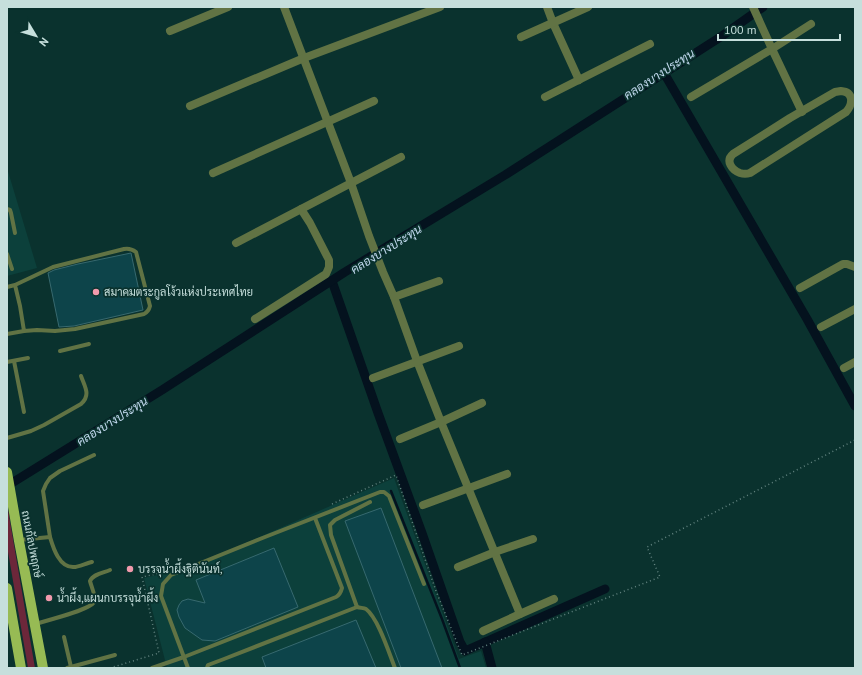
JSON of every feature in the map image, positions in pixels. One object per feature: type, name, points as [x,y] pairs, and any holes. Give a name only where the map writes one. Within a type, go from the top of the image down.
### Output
[{"type":"main road","name":"ถนนกัลปพฤกษ์","points":[[7,474],[43,668]]},
{"type":"main road","points":[[7,588],[21,668]]},
{"type":"street","points":[[170,31],[228,7]]},
{"type":"street","points":[[284,7],[417,361],[520,614]]},
{"type":"street","points":[[190,106],[304,58],[440,7]]},
{"type":"street","points":[[547,7],[579,80]]},
{"type":"street","points":[[521,37],[588,7]]},
{"type":"street","points":[[753,7],[802,112]]},
{"type":"street","points":[[691,97],[772,50],[811,24]]},
{"type":"street","points":[[545,97],[650,44]]},
{"type":"street","points":[[845,91],[848,93],[851,100],[850,108],[846,112],[750,173],[741,174],[734,170],[729,161],[733,154],[802,112],[835,92],[845,91]]},
{"type":"street","points":[[213,173],[374,101]]},
{"type":"street","points":[[236,243],[401,157]]},
{"type":"street","points":[[256,319],[326,274],[329,267],[330,260],[301,209]]},
{"type":"street","points":[[800,288],[843,264],[855,267]]},
{"type":"street","points":[[394,297],[439,281]]},
{"type":"street","points":[[822,327],[855,309]]},
{"type":"street","points":[[374,378],[459,346]]},
{"type":"street","points":[[844,368],[855,362]]},
{"type":"street","points":[[400,439],[482,403]]},
{"type":"street","points":[[423,506],[507,474]]},
{"type":"street","points":[[458,567],[533,539]]},
{"type":"street","points":[[483,631],[554,599]]},
{"type":"lane","points":[[7,209],[12,213],[15,234]]},
{"type":"lane","points":[[7,287],[15,285],[53,267],[129,248],[136,252],[150,306],[150,310],[144,314],[88,327],[64,331],[36,330],[7,334]]},
{"type":"lane","points":[[7,254],[12,269]]},
{"type":"lane","points":[[15,285],[24,331]]},
{"type":"lane","points":[[60,351],[89,344]]},
{"type":"lane","points":[[7,362],[28,358]]},
{"type":"lane","points":[[14,360],[24,412]]},
{"type":"lane","points":[[7,438],[31,432],[81,404],[87,396],[81,376]]},
{"type":"lane","points":[[92,562],[74,568],[67,566],[60,560],[54,550],[50,537],[43,491],[50,478],[60,471],[94,456]]},
{"type":"lane","points":[[188,668],[161,596],[163,584],[167,579],[172,575],[380,492],[387,493],[389,496],[424,584]]},
{"type":"lane","points":[[357,607],[331,535],[330,525],[335,520],[370,502]]},
{"type":"lane","points":[[152,668],[184,657],[339,595],[342,588],[315,518]]},
{"type":"lane","points":[[19,540],[50,537]]},
{"type":"lane","points":[[35,624],[83,610],[91,606],[95,598],[90,581],[91,578],[110,570]]},
{"type":"lane","points":[[207,668],[208,665],[224,658],[357,607],[365,608],[372,614],[395,668]]},
{"type":"lane","points":[[64,638],[69,667],[115,655]]},
{"type":"shaded area","points":[[7,168],[37,268],[7,276]]},
{"type":"shaded area","points":[[394,478],[459,659],[481,651],[486,668],[167,668],[144,578],[189,568]]},
{"type":"shaded area","points":[[7,504],[35,668],[28,668],[7,546]]},
{"type":"building","name":"สมาคมตระกูลโง้วแห่งประเทศไทย","points":[[131,253],[143,310],[74,326],[59,327],[48,273],[78,264]]},
{"type":"building","points":[[381,508],[442,668],[401,668],[345,521]]},
{"type":"building","points":[[274,548],[298,607],[215,641],[202,640],[185,628],[177,610],[182,601],[188,599],[205,603],[196,580]]},
{"type":"building","points":[[356,620],[376,668],[266,668],[262,657]]},
{"type":"waterway","name":"คลองบางประทุน","points":[[7,486],[162,390],[345,272],[505,175],[722,36],[763,7]]},
{"type":"waterway","points":[[664,73],[807,319],[855,406]]},
{"type":"waterway","points":[[332,281],[460,642],[465,651],[605,589]]},
{"type":"waterway","points":[[391,491],[460,668]]},
{"type":"waterway","points":[[485,642],[492,668]]},
{"type":"place","name":"สมาคมตระกูลโง้วแห่งประเทศไทย","points":[[96,292]]},
{"type":"place","name":"บรรจุน้ำผึ้งฐิตินันท์,","points":[[130,569]]},
{"type":"place","name":"น้ำผึ้ง,แผนกบรรจุน้ำผึ้ง","points":[[49,598]]}]
